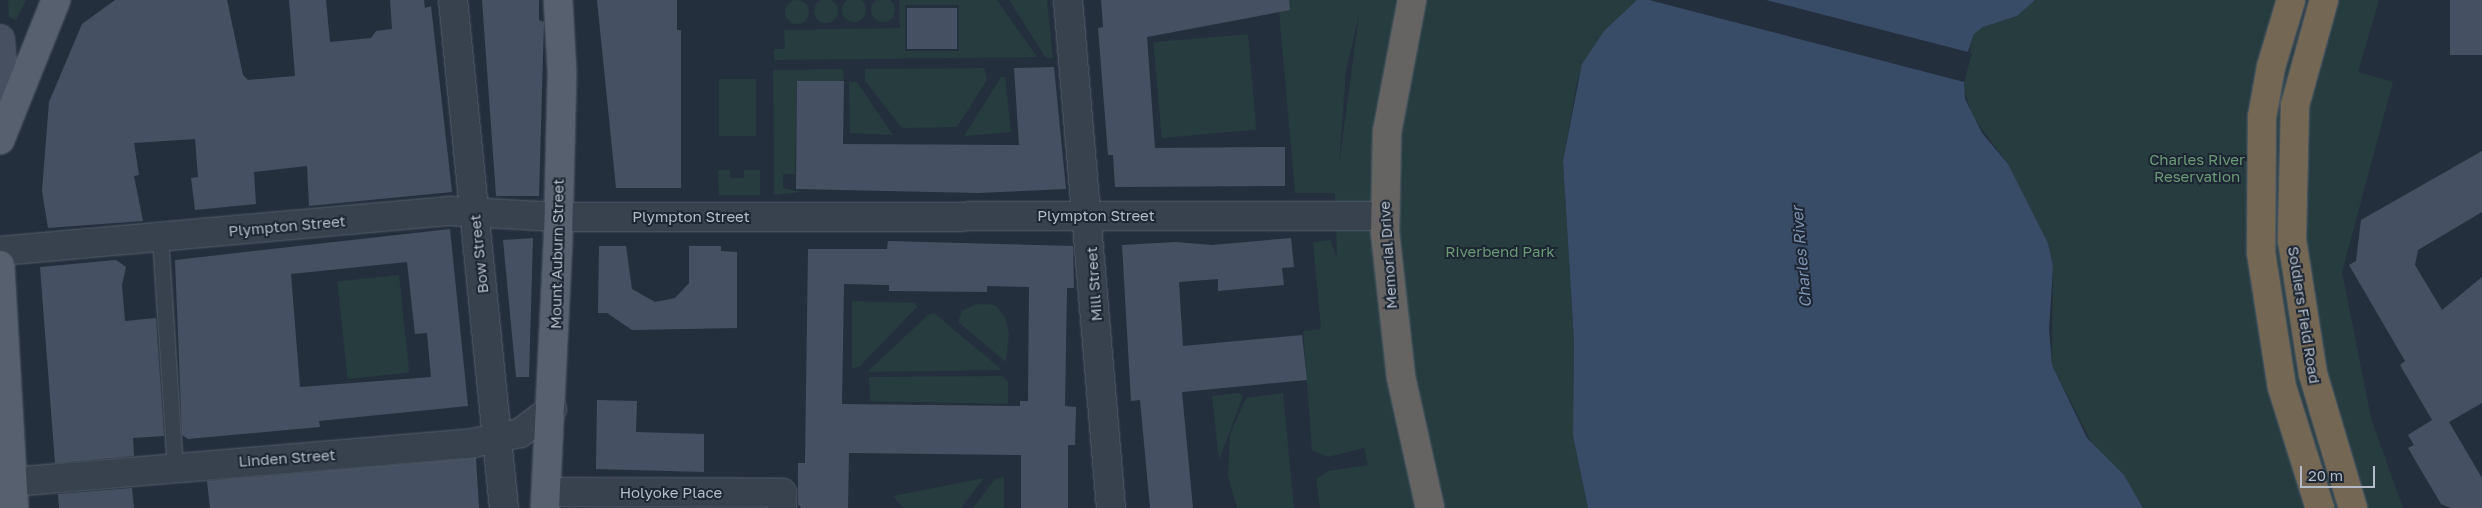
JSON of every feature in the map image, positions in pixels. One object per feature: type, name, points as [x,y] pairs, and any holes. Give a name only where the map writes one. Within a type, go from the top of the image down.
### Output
[{"type":"highway","name":"Memorial Drive","points":[[1412,0],[1388,125],[1385,216],[1400,368],[1430,508]]},
{"type":"highway","points":[[2290,0],[2262,117],[2261,252],[2282,387],[2320,508]]},
{"type":"highway","name":"Soldiers Field Road","points":[[2324,0],[2295,105],[2292,240],[2313,374],[2354,508]]},
{"type":"main road","points":[[3,130],[56,0]]},
{"type":"main road","name":"Mount Auburn Street","points":[[546,500],[552,409],[562,71],[558,0]]},
{"type":"main road","points":[[0,39],[3,130]]},
{"type":"main road","points":[[0,265],[13,495]]},
{"type":"street","name":"Bow Street","points":[[453,0],[504,508]]},
{"type":"street","name":"Mill Street","points":[[1068,0],[1089,216],[1111,508]]},
{"type":"street","name":"Plympton Street","points":[[0,251],[474,212],[558,217],[1385,216]]},
{"type":"street","name":"Linden Street","points":[[13,495],[175,467],[497,439],[530,428],[552,409]]},
{"type":"street","name":"Holyoke Place","points":[[546,500],[782,493],[782,508]]},
{"type":"lane","points":[[160,237],[175,467]]},
{"type":"green space","points":[[854,-2],[859,-1],[865,5],[865,15],[859,21],[854,22],[849,21],[843,15],[842,10],[843,5],[849,-1]]},
{"type":"green space","points":[[883,-2],[892,1],[895,10],[892,19],[883,22],[874,19],[871,10],[874,1]]},
{"type":"green space","points":[[826,-1],[835,2],[838,11],[835,20],[826,23],[817,20],[814,11],[817,2]]},
{"type":"green space","points":[[8,0],[26,0],[16,20],[9,18]]},
{"type":"green space","points":[[797,0],[806,3],[809,12],[806,21],[797,24],[788,21],[785,12],[788,3]]},
{"type":"green space","points":[[899,0],[997,0],[1037,57],[774,60],[774,49],[785,49],[784,30],[900,28]],"holes":[[[905,5],[959,5],[959,51],[905,51]]]},
{"type":"green space","points":[[1009,0],[1047,0],[1053,58],[1046,58]]},
{"type":"green space","name":"Riverbend Park","points":[[1278,0],[1637,0],[1577,82],[1563,161],[1574,340],[1573,436],[1588,508],[1320,508],[1316,479],[1329,471],[1368,465],[1364,448],[1328,457],[1312,450],[1303,331],[1321,329],[1313,242],[1330,240],[1337,258],[1335,193],[1295,193]],"holes":[[[1359,15],[1339,165],[1346,71]]]},
{"type":"green space","name":"Charles River Reservation","points":[[2035,0],[2379,0],[2358,72],[2393,82],[2342,272],[2371,418],[2403,508],[2143,508],[2124,475],[2096,451],[2052,365],[2053,266],[2048,243],[2008,164],[1973,117],[1962,83],[1974,34],[1983,27],[2017,16]]},
{"type":"green space","points":[[1248,34],[1256,130],[1162,138],[1153,42]]},
{"type":"green space","points":[[984,68],[987,80],[957,127],[902,128],[865,81],[865,69]]},
{"type":"green space","points":[[843,69],[844,81],[797,81],[795,174],[783,174],[783,188],[801,192],[774,195],[773,70]]},
{"type":"green space","points":[[1001,77],[1005,77],[1011,132],[964,136]]},
{"type":"green space","points":[[719,79],[756,79],[756,136],[719,136]]},
{"type":"green space","points":[[849,82],[857,82],[893,135],[850,133]]},
{"type":"green space","points":[[718,170],[730,170],[731,178],[744,178],[744,170],[760,170],[760,195],[719,195]]},
{"type":"green space","points":[[399,275],[409,372],[348,379],[337,281]]},
{"type":"green space","points":[[852,301],[914,303],[917,307],[859,367],[852,368]]},
{"type":"green space","points":[[976,304],[995,305],[1005,317],[1009,333],[1006,362],[958,322],[962,311]]},
{"type":"green space","points":[[934,313],[1002,370],[867,372],[928,315]]},
{"type":"green space","points":[[1003,376],[1008,382],[1008,404],[870,401],[869,377]]},
{"type":"green space","points":[[1239,393],[1243,396],[1219,460],[1212,396]]},
{"type":"green space","points":[[1283,393],[1294,508],[1237,508],[1228,476],[1230,434],[1246,398]]},
{"type":"green space","points":[[1004,477],[1004,508],[973,508],[995,479]]},
{"type":"green space","points":[[984,478],[961,508],[903,508],[893,496]]},
{"type":"water","name":"Charles River","points":[[1637,0],[2035,0],[2017,16],[1983,27],[1974,34],[1963,66],[1965,99],[1982,133],[2008,164],[2048,243],[2053,266],[2049,329],[2052,365],[2087,438],[2124,475],[2143,508],[1588,508],[1573,436],[1574,340],[1563,161],[1582,64],[1604,31]]},
{"type":"pier","points":[[1649,0],[1766,0],[1972,53],[1964,82]]},
{"type":"building","points":[[115,0],[227,0],[243,75],[248,80],[295,76],[289,0],[326,0],[330,42],[371,38],[376,31],[392,29],[390,0],[424,0],[425,8],[431,6],[452,192],[309,206],[307,166],[254,172],[256,204],[195,210],[191,178],[198,177],[195,139],[134,143],[139,175],[134,176],[143,221],[48,228],[42,191],[49,102],[82,24]]},
{"type":"building","points":[[482,0],[539,0],[539,20],[544,22],[539,196],[496,196]]},
{"type":"building","points":[[597,0],[677,0],[677,30],[681,30],[681,188],[616,188]]},
{"type":"building","points":[[1101,0],[1289,0],[1290,10],[1147,37],[1155,148],[1285,147],[1285,186],[1115,187],[1113,155],[1108,155],[1098,28],[1103,27]]},
{"type":"building","points":[[2450,0],[2482,0],[2482,55],[2450,55]]},
{"type":"building","points":[[907,8],[957,8],[957,49],[907,49]]},
{"type":"building","points":[[1054,67],[1066,189],[978,193],[796,189],[797,81],[844,81],[843,144],[1019,145],[1014,68]]},
{"type":"building","points":[[2482,151],[2482,212],[2418,250],[2415,265],[2442,310],[2482,277],[2482,403],[2449,422],[2482,478],[2482,508],[2451,508],[2441,504],[2408,448],[2414,445],[2408,435],[2432,420],[2400,365],[2405,361],[2349,265],[2356,261],[2361,220]]},
{"type":"building","points":[[450,229],[468,406],[319,421],[320,427],[188,439],[182,435],[175,260]],"holes":[[[407,262],[415,334],[427,333],[431,377],[300,387],[291,274]]]},
{"type":"building","points":[[533,238],[529,377],[516,377],[503,240]]},
{"type":"building","points":[[1291,238],[1294,267],[1282,268],[1284,285],[1218,291],[1218,279],[1179,282],[1183,346],[1302,335],[1307,380],[1182,392],[1193,508],[1150,508],[1140,400],[1131,401],[1122,245],[1176,242],[1212,245]]},
{"type":"building","points":[[888,241],[1073,246],[1074,288],[1067,288],[1065,406],[1076,407],[1075,445],[1068,445],[1068,508],[1021,508],[1021,455],[849,453],[848,508],[801,508],[798,504],[798,463],[805,463],[808,249],[887,249]],"holes":[[[844,284],[889,285],[889,291],[987,292],[987,286],[1029,287],[1028,401],[1020,401],[1020,406],[842,404]]]},
{"type":"building","points":[[599,246],[626,246],[632,289],[655,302],[675,298],[689,283],[689,246],[721,246],[721,251],[737,252],[737,328],[632,330],[607,313],[598,313]]},
{"type":"building","points":[[116,260],[126,267],[122,285],[125,321],[156,318],[164,436],[133,438],[134,456],[55,463],[40,267]]},
{"type":"building","points":[[597,400],[637,401],[636,432],[704,434],[704,472],[596,469]]},
{"type":"building","points":[[476,458],[479,508],[210,508],[207,481]]},
{"type":"building","points":[[132,488],[134,508],[59,508],[58,494]]}]
